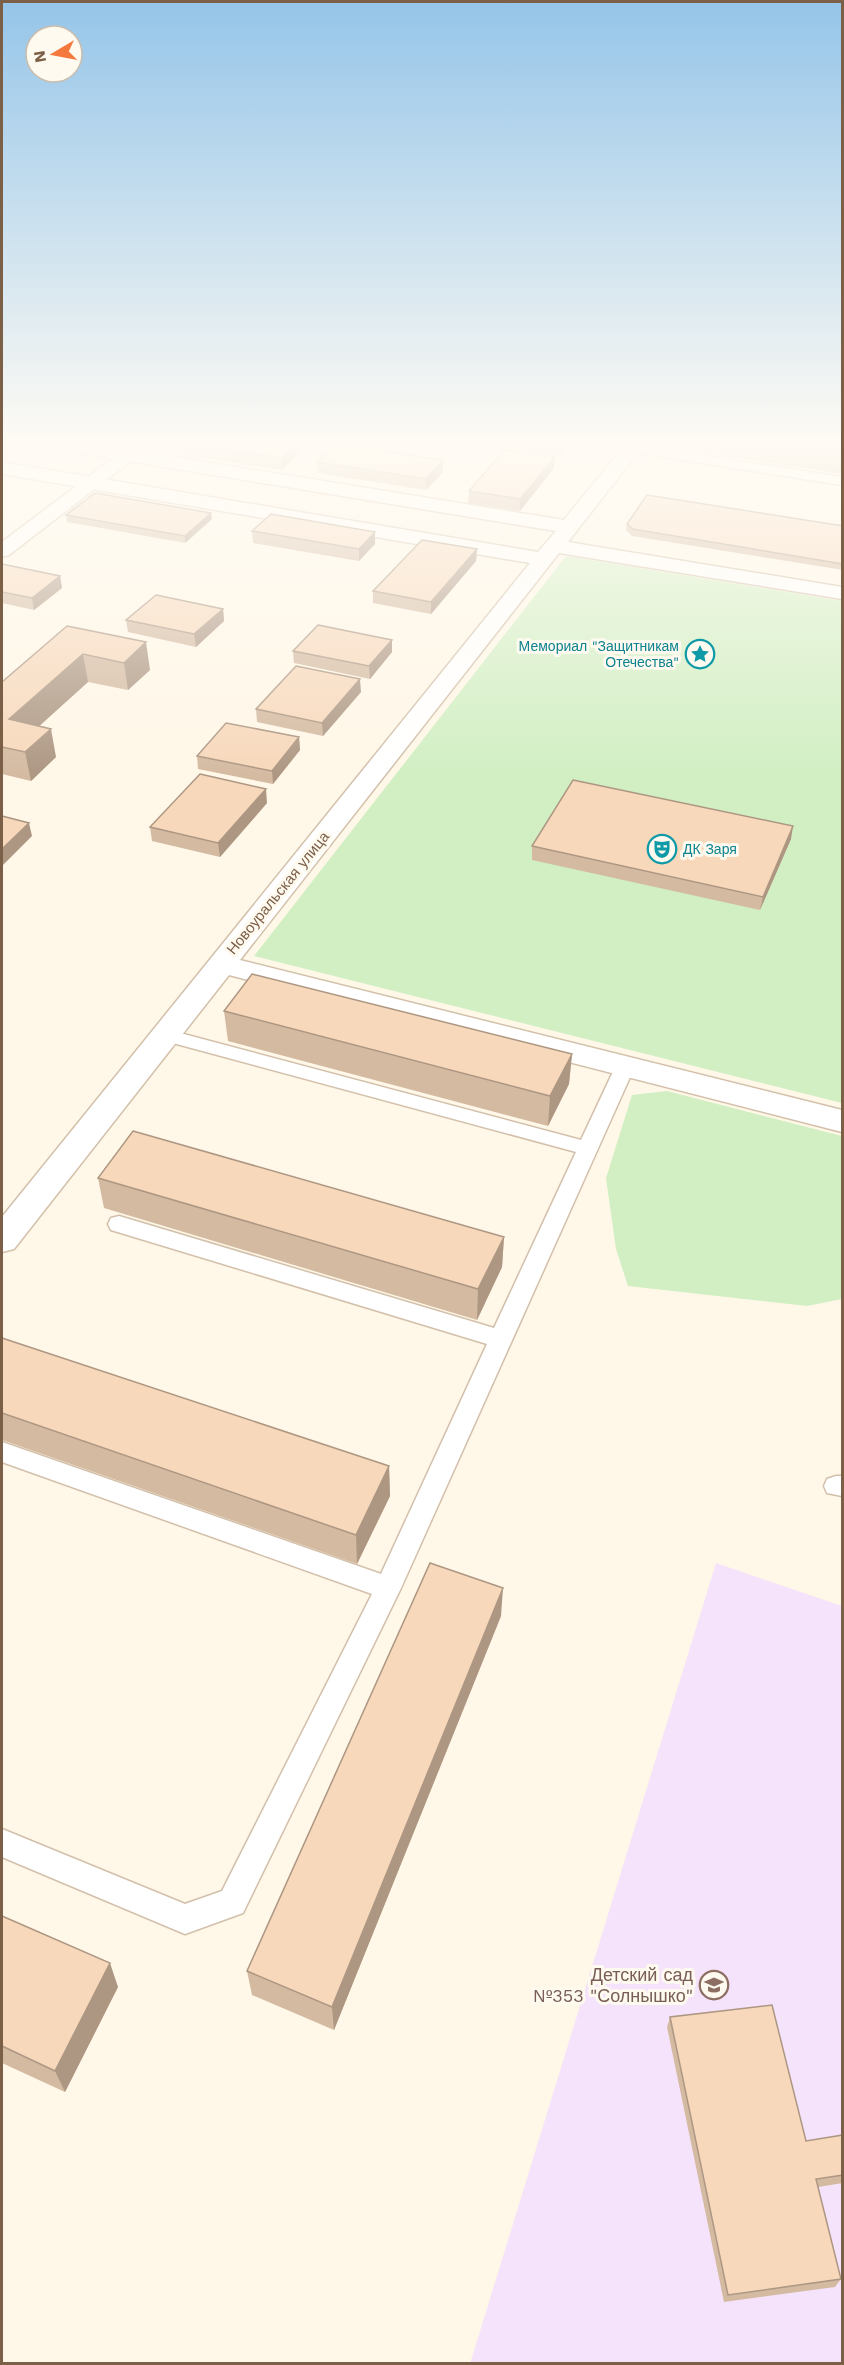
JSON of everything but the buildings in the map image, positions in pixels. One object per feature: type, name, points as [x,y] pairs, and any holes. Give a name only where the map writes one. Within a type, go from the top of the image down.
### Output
[{"type":"street","name":"Новоуральская улица","points":[[2,1240],[544,557]]},
{"type":"street","points":[[634,557],[843,593]]},
{"type":"street","points":[[221,964],[843,1121]]},
{"type":"lane","points":[[165,1035],[586,1149]]},
{"type":"lane","points":[[2,1844],[185,1919],[232,1902],[388,1588],[625,1066]]},
{"type":"lane","points":[[120,1224],[500,1340]]},
{"type":"lane","points":[[2,1452],[388,1588]]},
{"type":"shaded area","name":"Детский сад №353 \"Солнышко\"","points":[[716,1563],[842,1606],[842,2363],[470,2364]]},
{"type":"green space","points":[[565,557],[842,601],[842,1103],[254,956]]},
{"type":"green space","points":[[667,1091],[842,1136],[842,1299],[807,1306],[628,1286],[616,1249],[606,1178],[632,1095]]},
{"type":"place","name":"Мемориал \"Защитникам Отечества\"","points":[[700,654]]},
{"type":"place","name":"ДК Заря","points":[[662,849]]},
{"type":"place","name":"Детский сад №353 \"Солнышко\"","points":[[714,1985]]}]
